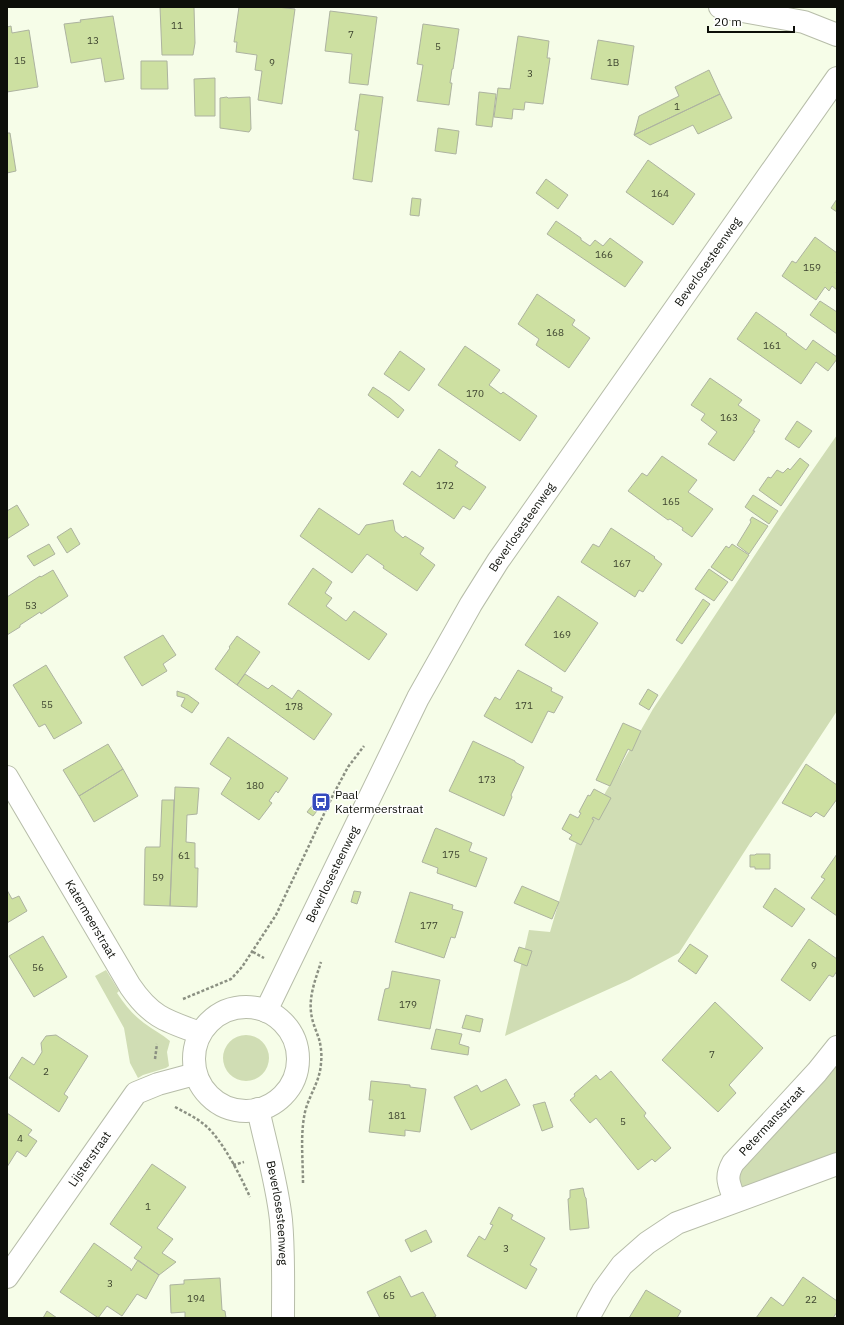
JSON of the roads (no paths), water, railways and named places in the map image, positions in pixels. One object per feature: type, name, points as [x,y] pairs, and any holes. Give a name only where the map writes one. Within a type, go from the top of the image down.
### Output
[{"type":"street","points":[[720,7],[804,22],[837,35]]},
{"type":"street","name":"Beverlosesteenweg","points":[[266,1011],[418,698],[470,604],[498,561],[837,78]]},
{"type":"street","name":"Katermeerstraat","points":[[7,777],[139,1000],[150,1010],[167,1021],[200,1033]]},
{"type":"street","points":[[251,1006],[266,1011],[278,1018],[287,1028],[295,1042],[298,1056],[297,1071],[286,1092],[274,1103],[258,1109],[242,1111],[229,1109],[214,1100],[196,1074],[194,1061],[195,1047],[200,1033],[208,1021],[219,1014],[235,1008],[251,1006]]},
{"type":"street","name":"Petermansstraat","points":[[735,1201],[728,1179],[728,1171],[733,1163],[817,1072],[837,1048]]},
{"type":"street","name":"Lijsterstraat","points":[[7,1277],[136,1093],[158,1084],[196,1074]]},
{"type":"street","name":"Beverlosesteenweg","points":[[258,1109],[277,1192],[281,1220],[283,1250],[283,1318]]},
{"type":"street","points":[[588,1318],[603,1291],[622,1265],[647,1243],[677,1222],[837,1164]]},
{"type":"place","name":"Paal Katermeerstraat","points":[[321,802]]}]
